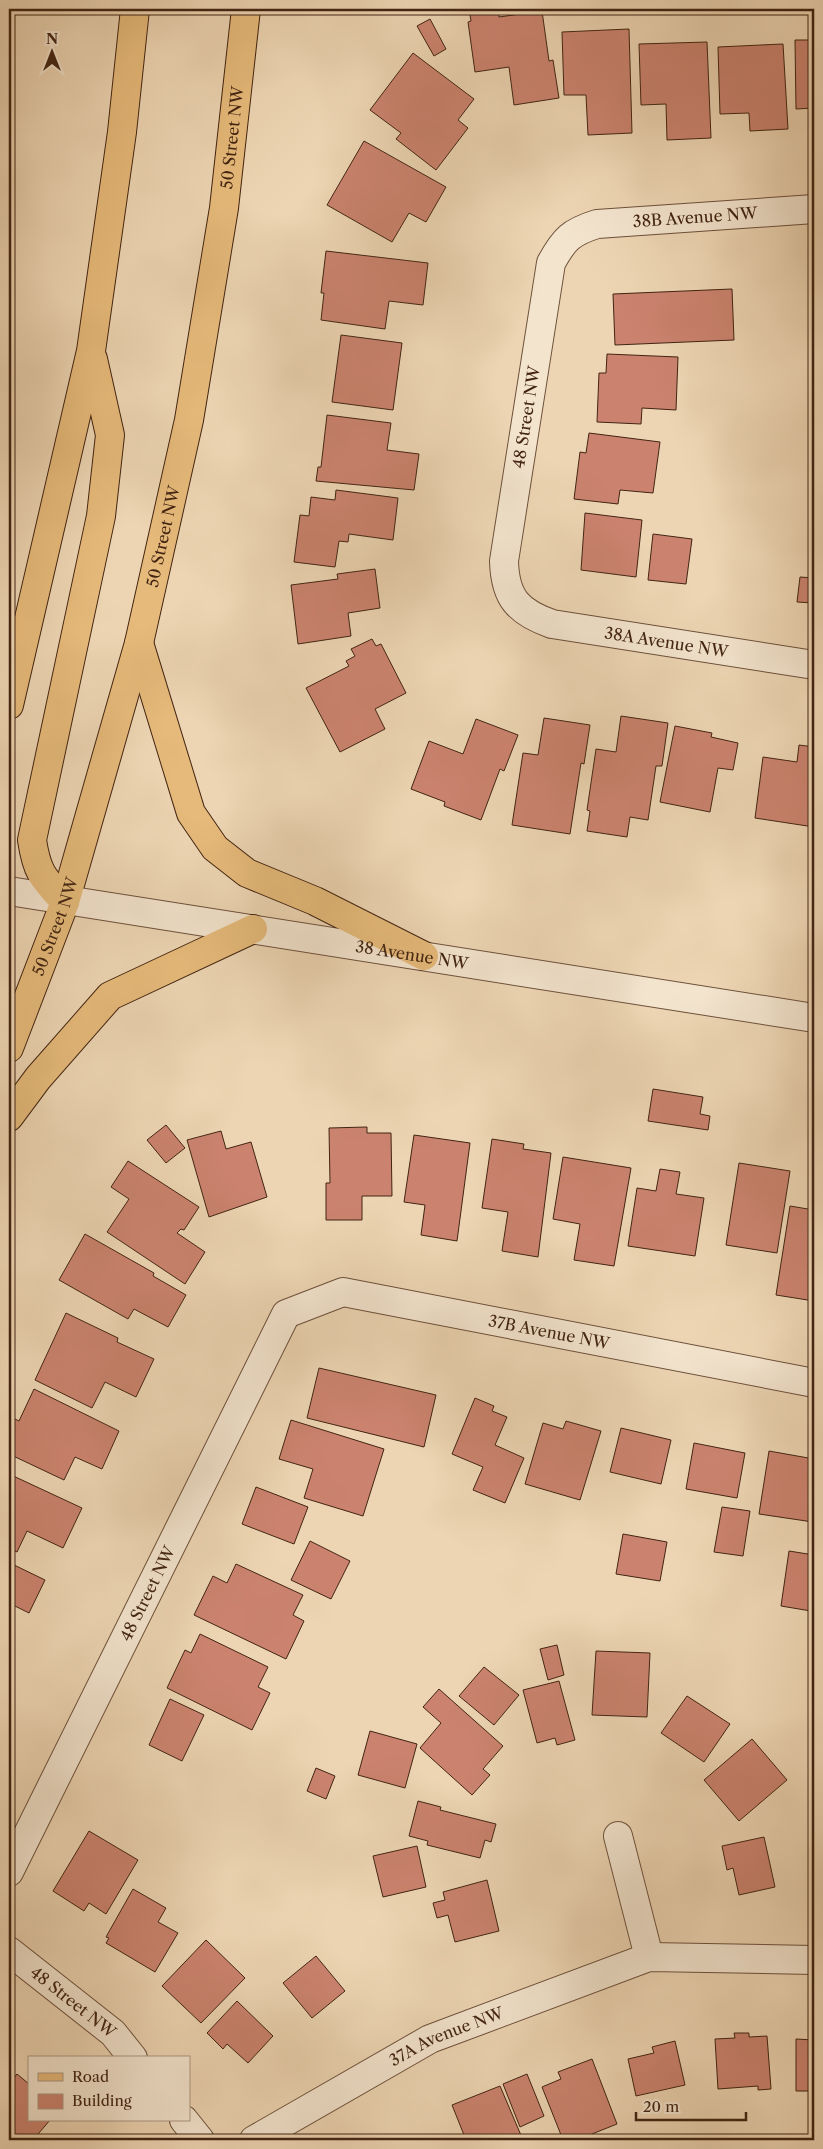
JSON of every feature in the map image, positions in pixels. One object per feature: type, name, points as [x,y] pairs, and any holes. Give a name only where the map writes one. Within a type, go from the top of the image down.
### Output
[{"type":"main road","points":[[9,704],[91,351],[122,132],[135,9]]},
{"type":"main road","name":"50 Street NW","points":[[9,1048],[65,902],[140,643],[191,411],[224,208],[246,9]]},
{"type":"main road","points":[[65,902],[42,878],[35,862],[32,840],[101,516],[110,436],[91,351]]},
{"type":"main road","points":[[9,627],[41,571]]},
{"type":"main road","points":[[140,643],[191,813],[215,848],[247,873],[315,901],[424,956]]},
{"type":"main road","points":[[9,1117],[38,1078],[110,996],[253,929]]},
{"type":"street","name":"38B Avenue NW","points":[[577,230],[597,224],[814,209]]},
{"type":"street","name":"48 Street NW","points":[[521,609],[510,594],[504,578],[504,561],[551,263],[561,244],[577,230]]},
{"type":"street","name":"38A Avenue NW","points":[[521,609],[534,617],[552,624],[814,666]]},
{"type":"street","name":"38 Avenue NW","points":[[9,892],[814,1018]]},
{"type":"street","name":"37B Avenue NW","points":[[286,1314],[343,1292],[814,1383]]},
{"type":"street","name":"48 Street NW","points":[[9,1872],[286,1314]]},
{"type":"street","points":[[618,1836],[650,1957]]},
{"type":"street","name":"48 Street NW","points":[[9,1951],[113,2033],[131,2056]]},
{"type":"street","name":"37A Avenue NW","points":[[254,2140],[430,2039],[650,1957],[814,1960]]},
{"type":"street","points":[[186,2122],[200,2140]]},
{"type":"building","points":[[469,9],[498,9],[499,17],[542,11],[549,61],[553,60],[559,98],[514,105],[509,67],[475,72],[468,22],[471,21]]},
{"type":"building","points":[[430,19],[446,49],[434,56],[417,26]]},
{"type":"building","points":[[629,29],[632,133],[588,135],[586,95],[564,95],[562,32]]},
{"type":"building","points":[[795,40],[814,40],[814,108],[796,109]]},
{"type":"building","points":[[707,42],[711,138],[667,140],[666,104],[641,105],[639,44]]},
{"type":"building","points":[[783,44],[788,129],[750,131],[749,113],[720,114],[718,47]]},
{"type":"building","points":[[413,53],[474,99],[458,120],[468,128],[436,170],[396,139],[401,133],[370,110]]},
{"type":"building","points":[[364,141],[446,187],[426,222],[409,213],[392,242],[327,205]]},
{"type":"building","points":[[326,251],[428,263],[423,305],[389,301],[385,329],[321,320],[324,293],[321,293]]},
{"type":"building","points":[[732,289],[734,340],[615,345],[613,294]]},
{"type":"building","points":[[341,335],[402,343],[393,410],[332,402]]},
{"type":"building","points":[[607,354],[678,357],[676,410],[642,408],[641,424],[597,422],[599,373],[606,373]]},
{"type":"building","points":[[327,415],[391,423],[387,450],[419,454],[414,490],[316,481],[318,467],[321,467]]},
{"type":"building","points":[[589,433],[660,442],[653,493],[620,490],[618,504],[574,499],[580,452],[586,453]]},
{"type":"building","points":[[336,490],[398,498],[393,540],[349,534],[348,542],[339,541],[335,567],[294,562],[300,515],[309,516],[311,497],[335,500]]},
{"type":"building","points":[[585,513],[642,520],[636,577],[581,570]]},
{"type":"building","points":[[653,534],[692,539],[686,584],[648,580]]},
{"type":"building","points":[[375,569],[380,608],[348,613],[351,636],[298,644],[291,585],[338,579],[337,574]]},
{"type":"building","points":[[800,577],[814,578],[814,607],[813,603],[797,602]]},
{"type":"building","points":[[372,639],[376,646],[381,644],[406,693],[375,709],[385,729],[340,752],[306,688],[349,666],[346,661],[355,656],[351,649]]},
{"type":"building","points":[[621,716],[668,723],[662,766],[656,766],[648,820],[630,817],[627,837],[587,831],[590,811],[587,810],[596,749],[616,752]]},
{"type":"building","points":[[544,718],[590,725],[584,764],[581,763],[570,834],[512,825],[523,753],[538,755]]},
{"type":"building","points":[[476,719],[518,735],[504,771],[500,769],[481,820],[444,806],[445,802],[411,789],[429,741],[463,754]]},
{"type":"building","points":[[675,726],[712,733],[711,737],[738,743],[733,770],[718,768],[710,812],[660,802]]},
{"type":"building","points":[[799,745],[814,747],[814,827],[755,818],[763,757],[797,762]]},
{"type":"building","points":[[653,1089],[703,1097],[700,1114],[710,1116],[708,1130],[648,1121]]},
{"type":"building","points":[[166,1125],[185,1148],[166,1163],[147,1140]]},
{"type":"building","points":[[367,1127],[367,1133],[391,1133],[392,1196],[362,1196],[362,1220],[326,1220],[326,1183],[330,1183],[329,1128]]},
{"type":"building","points":[[221,1131],[226,1149],[251,1142],[267,1197],[209,1217],[187,1140]]},
{"type":"building","points":[[414,1135],[470,1143],[457,1241],[421,1235],[425,1205],[404,1202]]},
{"type":"building","points":[[492,1139],[524,1144],[523,1149],[551,1153],[538,1257],[502,1251],[508,1212],[482,1208]]},
{"type":"building","points":[[563,1157],[631,1168],[614,1266],[574,1260],[580,1224],[553,1219]]},
{"type":"building","points":[[128,1161],[199,1207],[184,1230],[181,1229],[177,1233],[205,1252],[185,1284],[107,1232],[129,1199],[111,1187]]},
{"type":"building","points":[[739,1163],[790,1171],[777,1253],[726,1245]]},
{"type":"building","points":[[660,1169],[680,1172],[676,1194],[704,1198],[695,1256],[628,1246],[637,1188],[656,1191]]},
{"type":"building","points":[[790,1206],[814,1210],[814,1301],[776,1295]]},
{"type":"building","points":[[85,1234],[154,1273],[153,1276],[186,1295],[168,1327],[134,1309],[128,1319],[59,1280]]},
{"type":"building","points":[[66,1313],[118,1338],[117,1342],[154,1359],[136,1397],[105,1382],[92,1408],[35,1380]]},
{"type":"building","points":[[319,1368],[436,1395],[424,1447],[307,1418]]},
{"type":"building","points":[[34,1389],[119,1431],[102,1469],[75,1457],[64,1480],[9,1454],[9,1416],[19,1421]]},
{"type":"building","points":[[475,1398],[494,1406],[492,1411],[507,1417],[495,1445],[524,1458],[505,1503],[473,1490],[483,1467],[452,1454]]},
{"type":"building","points":[[291,1420],[384,1449],[363,1516],[304,1498],[313,1469],[279,1459]]},
{"type":"building","points":[[566,1421],[601,1431],[580,1500],[525,1484],[543,1423],[563,1429]]},
{"type":"building","points":[[621,1428],[671,1440],[661,1484],[610,1472]]},
{"type":"building","points":[[694,1443],[745,1453],[737,1498],[686,1489]]},
{"type":"building","points":[[769,1451],[814,1459],[813,1522],[759,1514]]},
{"type":"building","points":[[9,1474],[82,1508],[63,1548],[27,1531],[17,1552],[9,1548]]},
{"type":"building","points":[[256,1487],[308,1507],[294,1544],[242,1524]]},
{"type":"building","points":[[722,1507],[750,1511],[743,1556],[714,1552]]},
{"type":"building","points":[[623,1534],[667,1542],[660,1581],[616,1574]]},
{"type":"building","points":[[310,1541],[350,1561],[331,1599],[291,1580]]},
{"type":"building","points":[[789,1551],[814,1555],[814,1587],[811,1611],[781,1606]]},
{"type":"building","points":[[9,1559],[13,1561],[12,1564],[45,1580],[29,1613],[9,1603]]},
{"type":"building","points":[[236,1564],[303,1595],[293,1615],[304,1621],[286,1659],[194,1615],[213,1576],[227,1583]]},
{"type":"building","points":[[200,1634],[268,1667],[258,1687],[270,1693],[252,1730],[167,1688],[185,1650],[191,1653]]},
{"type":"building","points":[[557,1645],[564,1675],[548,1680],[540,1649]]},
{"type":"building","points":[[596,1651],[650,1653],[647,1717],[592,1715]]},
{"type":"building","points":[[484,1667],[519,1695],[494,1725],[459,1696]]},
{"type":"building","points":[[559,1681],[575,1740],[557,1745],[555,1738],[537,1743],[523,1690]]},
{"type":"building","points":[[439,1689],[503,1746],[483,1769],[490,1775],[472,1795],[420,1748],[441,1723],[423,1707]]},
{"type":"building","points":[[687,1696],[730,1724],[704,1762],[661,1733]]},
{"type":"building","points":[[170,1699],[204,1715],[182,1761],[149,1745]]},
{"type":"building","points":[[370,1731],[417,1744],[405,1788],[358,1775]]},
{"type":"building","points":[[752,1739],[787,1780],[739,1821],[704,1780]]},
{"type":"building","points":[[316,1768],[335,1776],[326,1799],[307,1791]]},
{"type":"building","points":[[418,1801],[441,1807],[440,1810],[496,1824],[491,1842],[485,1840],[480,1858],[427,1845],[428,1841],[409,1836]]},
{"type":"building","points":[[89,1831],[138,1860],[106,1914],[89,1903],[84,1911],[53,1891]]},
{"type":"building","points":[[764,1837],[775,1887],[739,1895],[733,1868],[727,1870],[722,1846]]},
{"type":"building","points":[[417,1846],[426,1887],[383,1897],[373,1856]]},
{"type":"building","points":[[487,1880],[499,1931],[455,1942],[448,1915],[437,1918],[433,1903],[445,1900],[443,1892]]},
{"type":"building","points":[[133,1889],[166,1908],[158,1922],[178,1933],[155,1972],[106,1943],[109,1938],[106,1937]]},
{"type":"building","points":[[206,1940],[245,1978],[201,2023],[162,1986]]},
{"type":"building","points":[[316,1956],[345,1991],[312,2018],[283,1983]]},
{"type":"building","points":[[237,2001],[273,2036],[248,2063],[227,2044],[223,2049],[207,2033]]},
{"type":"building","points":[[734,2033],[749,2033],[749,2037],[767,2036],[771,2089],[758,2090],[758,2086],[718,2089],[715,2039],[735,2038]]},
{"type":"building","points":[[796,2039],[814,2040],[814,2091],[796,2091]]},
{"type":"building","points":[[675,2041],[685,2085],[636,2096],[628,2059],[654,2053],[652,2047]]},
{"type":"building","points":[[592,2059],[617,2124],[577,2140],[563,2140],[542,2087],[561,2079],[558,2072]]},
{"type":"building","points":[[17,2074],[28,2083],[28,2122],[48,2122],[33,2140],[9,2140],[9,2084]]},
{"type":"building","points":[[527,2074],[544,2116],[520,2127],[503,2084]]},
{"type":"building","points":[[500,2086],[523,2140],[466,2140],[452,2105]]}]
